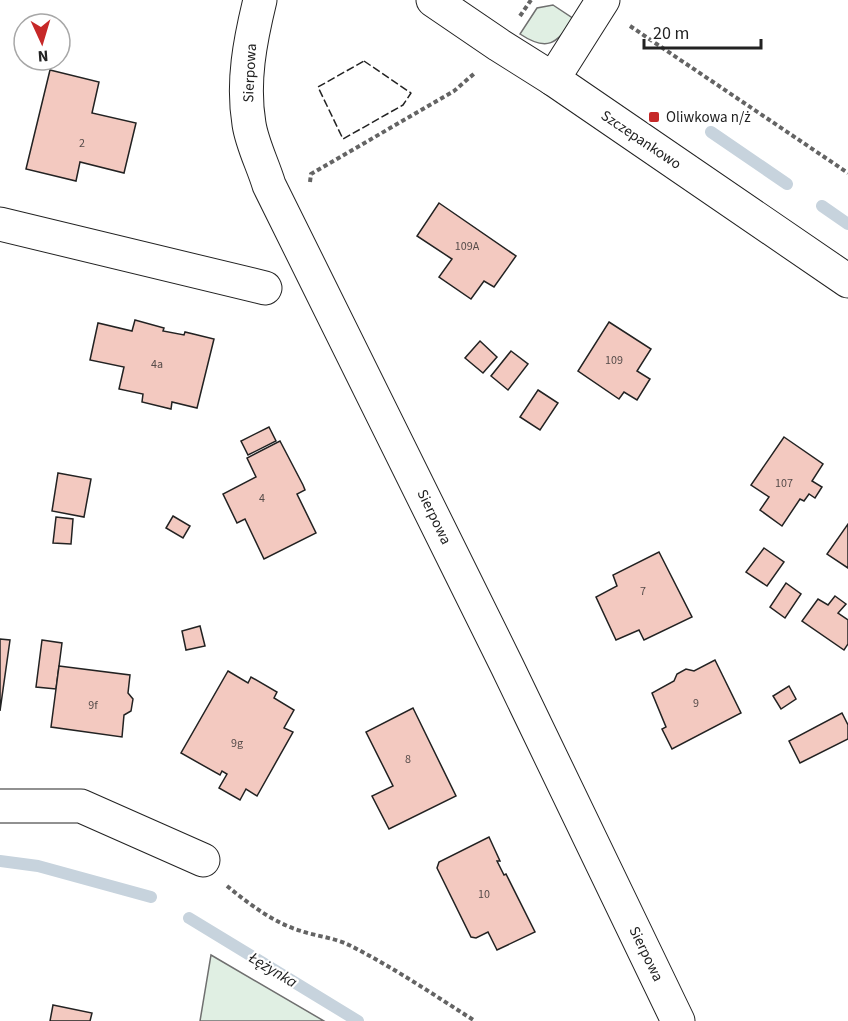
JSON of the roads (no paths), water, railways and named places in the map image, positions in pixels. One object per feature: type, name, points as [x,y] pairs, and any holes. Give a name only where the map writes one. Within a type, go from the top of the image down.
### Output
[{"type":"street","name":"Sierpowa","points":[[260,0],[251,39],[246,87],[249,126],[269,185],[501,655],[678,1021]]},
{"type":"street","name":"Szczepankowo","points":[[433,0],[552,78],[848,280]]},
{"type":"street","points":[[552,78],[603,0]]},
{"type":"street","points":[[0,224],[265,288]]},
{"type":"street","points":[[0,806],[81,806],[203,860]]},
{"type":"waterway","points":[[711,132],[787,184]]},
{"type":"waterway","points":[[822,206],[848,224]]},
{"type":"waterway","name":"Łężynka","points":[[0,861],[38,866],[151,897]]},
{"type":"waterway","name":"Łężynka","points":[[189,918],[358,1021]]},
{"type":"place","name":"Oliwkowa n/ż","points":[[654,117]]}]
